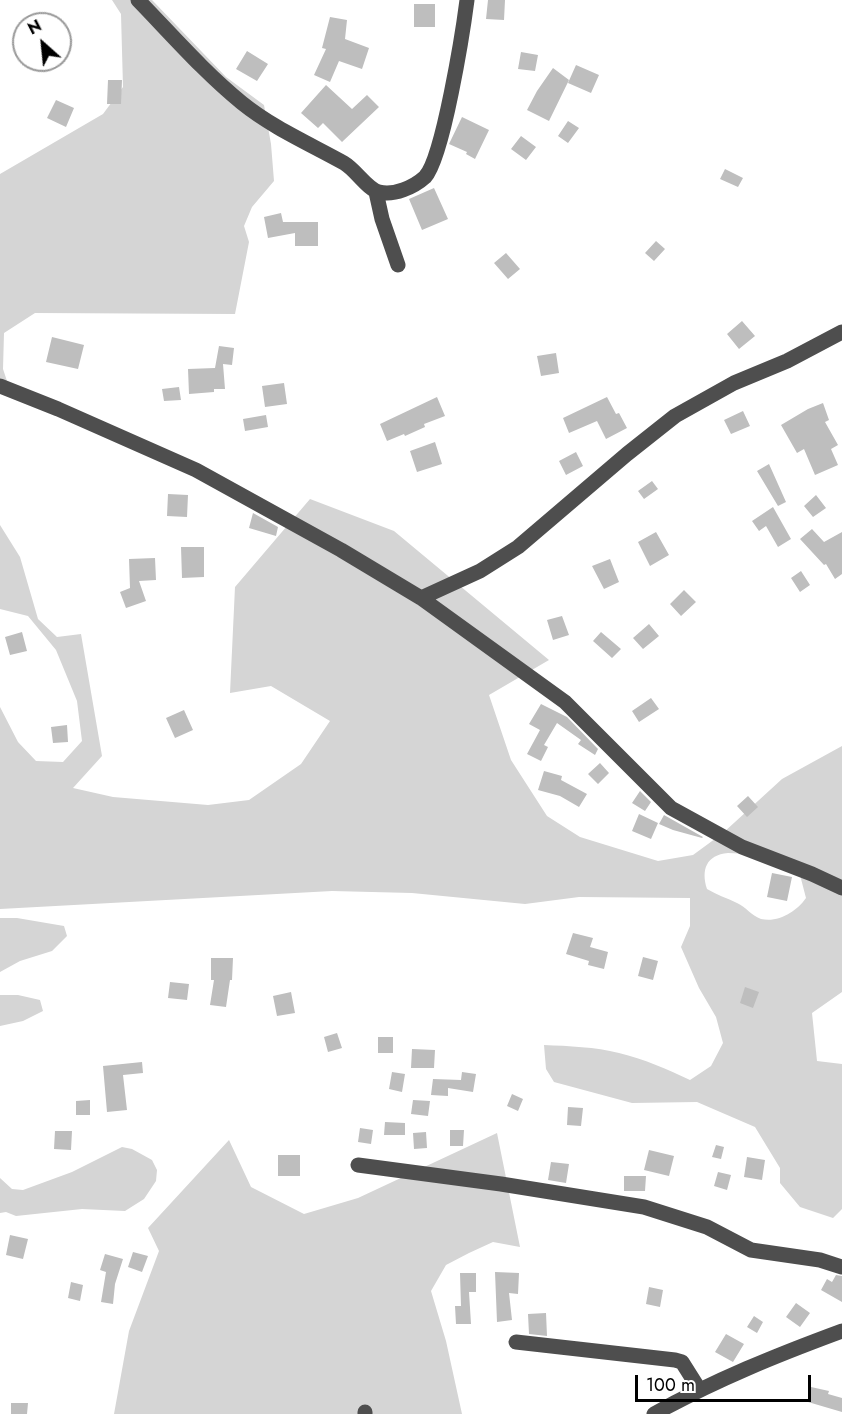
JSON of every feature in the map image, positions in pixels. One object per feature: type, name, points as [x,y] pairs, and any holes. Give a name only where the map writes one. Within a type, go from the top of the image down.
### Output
[{"type":"street","points":[[138,0],[199,64],[243,103],[306,145],[347,165],[376,192],[382,219],[398,265]]},
{"type":"street","points":[[376,192],[388,193],[403,190],[419,182],[431,170],[439,145],[458,60],[467,0]]},
{"type":"street","points":[[421,598],[480,571],[518,547],[675,416],[734,383],[787,361],[842,332]]},
{"type":"street","points":[[0,386],[196,470],[341,550],[421,598],[565,702],[671,808],[742,847],[842,888]]},
{"type":"street","points":[[358,1165],[501,1184],[644,1207],[707,1227],[751,1250],[820,1260],[842,1267]]},
{"type":"street","points":[[654,1414],[699,1389],[751,1366],[842,1331]]},
{"type":"street","points":[[516,1342],[675,1360],[682,1362],[699,1389]]},
{"type":"shaded area","points":[[112,0],[152,0],[226,77],[264,105],[271,144],[274,181],[252,207],[244,226],[249,242],[235,314],[35,313],[4,333],[3,369],[9,387],[0,386],[0,174],[103,114],[123,87],[121,14]]},
{"type":"shaded area","points":[[310,499],[394,531],[549,660],[489,695],[511,760],[547,816],[580,837],[658,861],[693,855],[723,833],[782,779],[842,746],[842,992],[812,1013],[817,1061],[842,1064],[842,1209],[833,1218],[800,1207],[780,1183],[780,1168],[755,1127],[697,1102],[632,1103],[554,1082],[546,1069],[544,1045],[591,1048],[619,1053],[690,1080],[711,1066],[723,1043],[716,1017],[699,988],[681,947],[690,926],[690,898],[579,897],[525,904],[412,893],[332,891],[0,909],[0,707],[18,742],[36,761],[63,762],[82,741],[77,701],[56,650],[28,616],[0,609],[0,525],[20,557],[38,619],[57,637],[81,634],[102,756],[73,788],[113,797],[208,805],[249,800],[301,764],[330,721],[271,686],[230,693],[235,587]],"holes":[[[728,853],[770,855],[800,875],[806,898],[787,915],[781,918],[761,919],[740,905],[707,889],[705,870],[710,860],[715,857]]]},
{"type":"shaded area","points":[[0,918],[17,918],[64,926],[67,936],[52,951],[20,961],[0,972]]},
{"type":"shaded area","points":[[0,995],[18,995],[40,1000],[43,1011],[23,1021],[0,1026]]},
{"type":"shaded area","points":[[497,1133],[520,1247],[493,1242],[469,1253],[446,1265],[431,1291],[446,1341],[462,1414],[114,1414],[129,1331],[159,1251],[148,1228],[229,1140],[251,1187],[304,1214],[358,1198]]},
{"type":"shaded area","points":[[122,1147],[132,1149],[152,1160],[157,1170],[156,1181],[144,1199],[125,1211],[82,1209],[16,1216],[6,1212],[0,1213],[0,1178],[12,1189],[23,1190],[72,1172]]},
{"type":"building","points":[[488,0],[505,0],[504,20],[486,19]]},
{"type":"building","points":[[414,4],[435,4],[435,27],[414,27]]},
{"type":"building","points":[[330,17],[347,20],[345,39],[369,48],[362,69],[339,61],[330,82],[314,75],[326,49],[322,48]]},
{"type":"building","points":[[247,51],[268,64],[257,81],[236,69]]},
{"type":"building","points":[[521,52],[538,55],[535,71],[518,69]]},
{"type":"building","points":[[576,65],[599,75],[591,93],[568,83]]},
{"type":"building","points":[[553,68],[569,80],[549,121],[527,110]]},
{"type":"building","points":[[108,80],[122,80],[121,104],[107,104]]},
{"type":"building","points":[[326,85],[352,109],[367,95],[379,107],[342,142],[323,123],[318,128],[301,113]]},
{"type":"building","points":[[56,100],[74,108],[66,127],[47,118]]},
{"type":"building","points":[[462,117],[489,130],[475,159],[466,154],[467,152],[449,144]]},
{"type":"building","points":[[568,121],[579,128],[568,143],[558,136]]},
{"type":"building","points":[[521,136],[536,147],[526,160],[511,149]]},
{"type":"building","points":[[725,169],[743,178],[738,187],[720,179]]},
{"type":"building","points":[[434,188],[448,219],[422,230],[409,199]]},
{"type":"building","points":[[281,213],[283,222],[318,222],[318,246],[295,246],[295,233],[268,238],[264,217]]},
{"type":"building","points":[[656,241],[665,249],[654,261],[645,253]]},
{"type":"building","points":[[506,253],[520,269],[508,279],[494,263]]},
{"type":"building","points":[[742,321],[755,336],[739,349],[727,334]]},
{"type":"building","points":[[52,337],[84,345],[78,369],[46,362]]},
{"type":"building","points":[[219,346],[234,348],[232,365],[223,364],[225,389],[189,394],[188,369],[215,368]]},
{"type":"building","points":[[556,353],[559,373],[541,376],[537,356]]},
{"type":"building","points":[[284,383],[287,404],[265,407],[262,386]]},
{"type":"building","points":[[179,387],[181,400],[164,401],[162,389]]},
{"type":"building","points":[[437,397],[445,416],[424,424],[425,427],[405,436],[404,434],[387,441],[380,424]]},
{"type":"building","points":[[607,397],[627,428],[606,439],[597,421],[569,433],[563,418]]},
{"type":"building","points":[[823,403],[829,420],[825,422],[838,445],[831,449],[838,465],[815,475],[804,449],[797,453],[781,425]]},
{"type":"building","points":[[743,411],[750,426],[731,434],[724,420]]},
{"type":"building","points":[[266,415],[268,427],[245,431],[243,419]]},
{"type":"building","points":[[435,442],[442,464],[417,472],[410,451]]},
{"type":"building","points":[[576,452],[583,466],[566,475],[559,461]]},
{"type":"building","points":[[769,464],[786,502],[778,506],[757,471]]},
{"type":"building","points":[[652,481],[658,489],[644,499],[638,491]]},
{"type":"building","points":[[168,494],[188,495],[187,517],[167,516]]},
{"type":"building","points":[[816,495],[826,508],[813,517],[804,506]]},
{"type":"building","points":[[773,507],[791,539],[778,547],[766,526],[759,531],[752,521]]},
{"type":"building","points":[[253,513],[278,527],[276,536],[249,528]]},
{"type":"building","points":[[812,529],[824,542],[842,532],[842,574],[835,579],[826,564],[824,565],[800,539]]},
{"type":"building","points":[[656,532],[669,555],[650,566],[638,542]]},
{"type":"building","points":[[181,547],[204,547],[204,577],[182,578]]},
{"type":"building","points":[[155,558],[156,580],[139,581],[146,601],[126,608],[120,592],[130,588],[129,559]]},
{"type":"building","points":[[610,559],[619,582],[604,589],[592,566]]},
{"type":"building","points":[[801,571],[810,585],[800,592],[791,578]]},
{"type":"building","points":[[684,590],[696,602],[681,616],[670,604]]},
{"type":"building","points":[[562,616],[569,635],[553,640],[547,620]]},
{"type":"building","points":[[649,624],[659,636],[643,649],[633,638]]},
{"type":"building","points":[[22,632],[27,651],[10,655],[5,637]]},
{"type":"building","points":[[601,632],[621,649],[612,658],[593,641]]},
{"type":"building","points":[[651,698],[659,709],[639,722],[632,711]]},
{"type":"building","points":[[541,704],[567,717],[598,749],[595,755],[578,744],[581,740],[557,723],[544,745],[548,747],[541,761],[527,754],[540,730],[529,724]]},
{"type":"building","points":[[184,710],[193,730],[175,738],[166,718]]},
{"type":"building","points":[[67,725],[68,742],[53,743],[51,727]]},
{"type":"building","points":[[600,763],[609,773],[598,784],[588,774]]},
{"type":"building","points":[[544,771],[562,776],[561,780],[587,794],[579,807],[560,796],[538,790]]},
{"type":"building","points":[[640,791],[651,802],[645,811],[632,803]]},
{"type":"building","points":[[748,796],[758,807],[747,817],[737,806]]},
{"type":"building","points":[[639,814],[658,823],[651,839],[632,831]]},
{"type":"building","points":[[664,815],[703,837],[659,824]]},
{"type":"building","points":[[772,873],[792,877],[787,901],[767,897]]},
{"type":"building","points":[[573,933],[593,938],[590,947],[608,952],[604,969],[588,965],[589,961],[566,954]]},
{"type":"building","points":[[643,957],[658,961],[653,980],[638,976]]},
{"type":"building","points":[[211,958],[233,958],[232,980],[230,980],[226,1007],[210,1005],[214,980],[211,980]]},
{"type":"building","points":[[170,982],[189,984],[187,1000],[168,998]]},
{"type":"building","points":[[745,987],[759,992],[753,1008],[740,1003]]},
{"type":"building","points":[[291,992],[295,1013],[277,1016],[273,996]]},
{"type":"building","points":[[337,1033],[342,1048],[328,1052],[324,1037]]},
{"type":"building","points":[[378,1037],[393,1037],[393,1053],[378,1053]]},
{"type":"building","points":[[412,1049],[435,1050],[434,1068],[411,1068]]},
{"type":"building","points":[[142,1062],[143,1073],[123,1075],[127,1110],[107,1112],[103,1066]]},
{"type":"building","points":[[392,1072],[405,1074],[402,1092],[389,1089]]},
{"type":"building","points":[[462,1072],[476,1074],[473,1092],[448,1088],[448,1096],[431,1095],[433,1079],[461,1080]]},
{"type":"building","points":[[512,1094],[523,1099],[518,1111],[507,1106]]},
{"type":"building","points":[[90,1100],[90,1115],[76,1115],[76,1101]]},
{"type":"building","points":[[413,1100],[430,1101],[428,1116],[411,1114]]},
{"type":"building","points":[[568,1107],[583,1108],[581,1126],[567,1125]]},
{"type":"building","points":[[385,1122],[405,1123],[405,1135],[384,1135]]},
{"type":"building","points":[[360,1128],[373,1130],[371,1144],[358,1142]]},
{"type":"building","points":[[450,1130],[464,1130],[463,1146],[450,1146]]},
{"type":"building","points":[[55,1131],[72,1131],[71,1150],[54,1149]]},
{"type":"building","points":[[426,1132],[427,1148],[414,1149],[413,1133]]},
{"type":"building","points":[[716,1145],[724,1147],[721,1159],[712,1157]]},
{"type":"building","points":[[649,1150],[674,1156],[669,1176],[644,1170]]},
{"type":"building","points":[[278,1155],[300,1155],[300,1176],[278,1176]]},
{"type":"building","points":[[747,1157],[765,1160],[762,1180],[744,1177]]},
{"type":"building","points":[[551,1162],[569,1164],[566,1183],[548,1180]]},
{"type":"building","points":[[718,1172],[731,1175],[727,1190],[714,1186]]},
{"type":"building","points":[[624,1176],[646,1176],[645,1191],[624,1191]]},
{"type":"building","points":[[10,1235],[28,1239],[23,1259],[6,1255]]},
{"type":"building","points":[[133,1252],[148,1256],[142,1272],[128,1267]]},
{"type":"building","points":[[105,1254],[123,1259],[115,1284],[113,1304],[101,1302],[106,1272],[100,1270]]},
{"type":"building","points":[[495,1272],[519,1273],[518,1294],[509,1293],[512,1320],[497,1322]]},
{"type":"building","points":[[460,1273],[476,1273],[476,1292],[469,1292],[471,1324],[456,1324],[455,1306],[461,1306]]},
{"type":"building","points":[[836,1275],[842,1276],[842,1302],[821,1290],[827,1279],[832,1282]]},
{"type":"building","points":[[71,1282],[83,1285],[80,1301],[68,1298]]},
{"type":"building","points":[[649,1287],[663,1290],[660,1307],[646,1304]]},
{"type":"building","points":[[796,1303],[810,1313],[800,1327],[786,1317]]},
{"type":"building","points":[[546,1313],[547,1336],[529,1334],[528,1314]]},
{"type":"building","points":[[754,1316],[763,1322],[757,1333],[747,1327]]},
{"type":"building","points":[[726,1334],[744,1344],[733,1362],[715,1352]]},
{"type":"building","points":[[811,1387],[829,1391],[828,1394],[842,1398],[842,1412],[808,1402]]},
{"type":"building","points":[[11,1403],[28,1403],[27,1414],[11,1414]]}]
